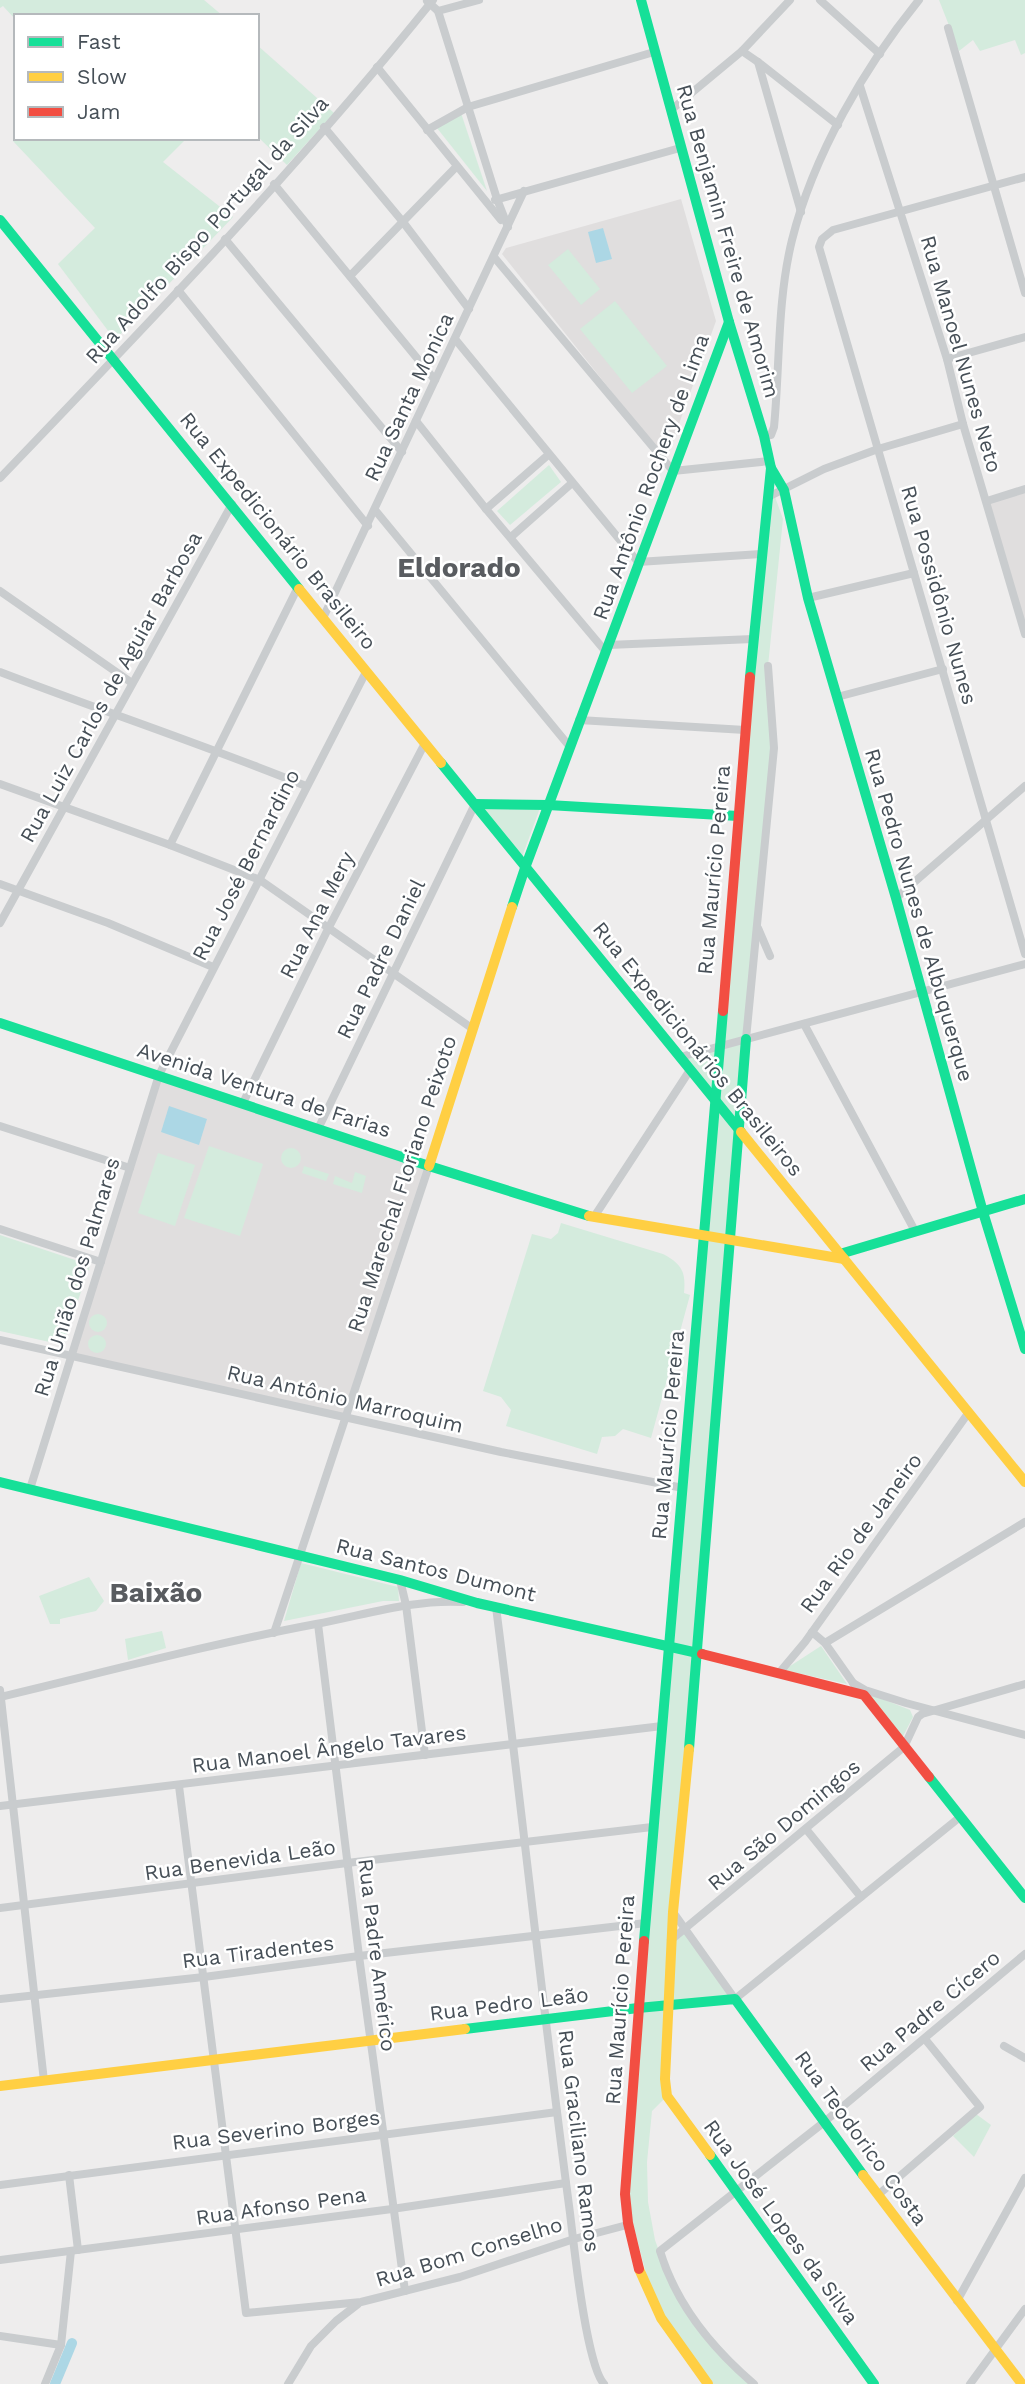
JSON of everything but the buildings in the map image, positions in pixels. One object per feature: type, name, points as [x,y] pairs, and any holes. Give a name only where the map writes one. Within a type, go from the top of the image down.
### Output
[{"type":"street","points":[[438,11],[479,0]]},
{"type":"street","name":"Rua Benjamin Freire de Amorim","points":[[641,0],[680,149],[764,436],[770,465],[784,490]]},
{"type":"street","points":[[671,110],[742,51],[790,0]]},
{"type":"street","points":[[820,0],[880,54]]},
{"type":"street","points":[[764,436],[771,435],[774,427],[781,311],[792,241],[801,212],[830,139],[880,54],[919,0]]},
{"type":"street","points":[[430,1],[438,11],[496,198],[508,227]]},
{"type":"street","name":"Rua Adolfo Bispo Portugal da Silva","points":[[0,478],[115,359],[225,239],[377,67],[430,1]]},
{"type":"street","points":[[948,28],[994,185],[1020,261],[1025,293]]},
{"type":"street","points":[[742,51],[838,125]]},
{"type":"street","points":[[427,130],[468,107],[654,52]]},
{"type":"street","points":[[758,62],[801,212]]},
{"type":"street","points":[[377,67],[508,227]]},
{"type":"street","name":"Rua Manoel Nunes Neto","points":[[860,86],[947,359],[963,424],[1025,634]]},
{"type":"street","points":[[324,127],[404,222],[469,309]]},
{"type":"street","points":[[488,204],[496,198],[680,149]]},
{"type":"street","points":[[350,276],[457,166]]},
{"type":"street","points":[[901,212],[1025,177]]},
{"type":"street","points":[[274,184],[435,380]]},
{"type":"street","name":"Rua Santa Monica","points":[[323,618],[524,191]]},
{"type":"street","name":"Rua Possidônio Nunes","points":[[901,212],[833,230],[826,233],[819,247],[1025,954]]},
{"type":"street","name":"Rua Expedicionário Brasileiro","points":[[2,225],[115,359],[526,868]]},
{"type":"street","points":[[225,239],[402,452]]},
{"type":"street","points":[[494,257],[673,471],[770,465]]},
{"type":"street","points":[[178,290],[368,526]]},
{"type":"street","name":"Rua Antônio Rochery de Lima","points":[[570,747],[729,322]]},
{"type":"street","points":[[947,359],[1025,337]]},
{"type":"street","points":[[455,339],[638,562],[761,554]]},
{"type":"street","points":[[416,421],[486,509],[607,649]]},
{"type":"street","points":[[768,497],[824,469],[878,449],[963,424]]},
{"type":"street","points":[[486,509],[548,455]]},
{"type":"street","name":"Rua Maurício Pereira","points":[[708,2384],[681,2352],[659,2318],[644,2286],[627,2225],[625,2194],[652,1827],[770,465]]},
{"type":"street","points":[[511,537],[572,483]]},
{"type":"street","points":[[987,500],[1025,489]]},
{"type":"street","name":"Rua Pedro Nunes de Albuquerque","points":[[784,490],[808,598],[1025,1349]]},
{"type":"street","name":"Rua Luiz Carlos de Aguiar Barbosa","points":[[0,923],[232,504]]},
{"type":"street","points":[[375,510],[570,747]]},
{"type":"street","points":[[808,598],[914,573]]},
{"type":"street","points":[[170,845],[298,587]]},
{"type":"street","points":[[0,592],[132,682]]},
{"type":"street","name":"Rua Antônio Rochery de Lima","points":[[607,649],[753,639]]},
{"type":"street","points":[[668,2005],[673,1912],[698,1653],[746,1039],[774,748],[768,666]]},
{"type":"street","points":[[837,697],[943,669]]},
{"type":"street","name":"Rua José Bernardino","points":[[159,1075],[366,671]]},
{"type":"street","points":[[0,673],[218,751],[306,786]]},
{"type":"street","points":[[579,720],[745,730]]},
{"type":"street","name":"Rua Ana Mery","points":[[243,1103],[328,929],[424,745]]},
{"type":"street","name":"Rua Marechal Floriano Peixoto","points":[[274,1633],[526,868],[570,747]]},
{"type":"street","points":[[0,784],[260,880],[473,1029]]},
{"type":"street","points":[[896,898],[1025,786]]},
{"type":"street","points":[[475,804],[548,805],[738,816]]},
{"type":"street","name":"Rua Padre Daniel","points":[[318,1129],[475,804]]},
{"type":"street","name":"Rua Expedicionários Brasileiros","points":[[526,868],[1025,1482]]},
{"type":"street","points":[[0,884],[108,923],[214,967]]},
{"type":"street","points":[[757,925],[770,956]]},
{"type":"street","points":[[680,1057],[1025,964]]},
{"type":"street","name":"Avenida Ventura de Farias","points":[[0,1023],[429,1166],[594,1217],[842,1257]]},
{"type":"street","points":[[804,1024],[915,1231]]},
{"type":"street","points":[[594,1217],[690,1070]]},
{"type":"street","name":"Rua União dos Palmares","points":[[30,1489],[159,1075]]},
{"type":"street","points":[[0,1126],[130,1168]]},
{"type":"street","points":[[842,1257],[915,1231],[1025,1199]]},
{"type":"street","points":[[0,1229],[101,1262]]},
{"type":"street","points":[[806,1252],[819,1245],[824,1235]]},
{"type":"street","name":"Rua Antônio Marroquim","points":[[0,1340],[501,1452],[683,1488]]},
{"type":"street","name":"Rua Rio de Janeiro","points":[[779,1673],[812,1632],[970,1412]]},
{"type":"street","name":"Rua Santos Dumont","points":[[0,1482],[400,1580],[477,1603],[669,1646],[864,1695]]},
{"type":"street","points":[[825,1643],[1025,1522]]},
{"type":"street","points":[[400,1580],[425,1755]]},
{"type":"street","points":[[0,1697],[405,1605],[443,1601],[477,1603]]},
{"type":"street","name":"Rua Graciliano Ramos","points":[[496,1607],[566,2183],[591,2351],[598,2378],[604,2384]]},
{"type":"street","name":"Rua Padre Américo","points":[[318,1624],[359,1956],[405,2291]]},
{"type":"street","points":[[812,1632],[825,1643],[1025,1898]]},
{"type":"street","points":[[853,1682],[865,1689],[930,1710],[1025,1735]]},
{"type":"street","points":[[904,1747],[918,1717],[930,1710],[1025,1684]]},
{"type":"street","points":[[0,1690],[44,2081]]},
{"type":"street","name":"Rua Manoel Ângelo Tavares","points":[[0,1807],[662,1726]]},
{"type":"street","name":"Rua São Domingos","points":[[671,1940],[904,1747]]},
{"type":"street","points":[[179,1786],[237,2230]]},
{"type":"street","points":[[735,1999],[960,1817]]},
{"type":"street","name":"Rua Benevida Leão","points":[[0,1909],[347,1863],[652,1827]]},
{"type":"street","points":[[806,1829],[861,1896]]},
{"type":"street","name":"Rua Teodorico Costa","points":[[673,1912],[823,2123],[1022,2384]]},
{"type":"street","name":"Rua Tiradentes","points":[[0,1999],[646,1923]]},
{"type":"street","name":"Rua Padre Cícero","points":[[754,2384],[725,2358],[689,2311],[676,2290],[660,2251],[823,2123],[1025,1954]]},
{"type":"street","name":"Rua Pedro Leão","points":[[0,2086],[638,2008],[735,1999]]},
{"type":"street","name":"Rua José Lopes da Silva","points":[[668,2005],[664,2079],[667,2096],[874,2384]]},
{"type":"street","points":[[878,2194],[980,2108],[925,2039]]},
{"type":"street","points":[[1004,2046],[1025,2058]]},
{"type":"street","name":"Rua Severino Borges","points":[[0,2185],[557,2112]]},
{"type":"street","points":[[45,2384],[61,2345],[75,2250],[69,2175]]},
{"type":"street","points":[[957,2301],[1025,2178]]},
{"type":"street","name":"Rua Afonso Pena","points":[[0,2260],[392,2209],[566,2183]]},
{"type":"street","name":"Rua Bom Conselho","points":[[237,2230],[246,2313],[360,2302],[460,2277],[574,2239],[627,2225]]},
{"type":"street","points":[[288,2384],[311,2346],[360,2302]]},
{"type":"street","points":[[970,2384],[1025,2309]]},
{"type":"street","points":[[0,2336],[61,2345]]},
{"type":"shaded area","points":[[681,199],[716,321],[666,460],[502,254],[506,248]]},
{"type":"shaded area","points":[[1025,489],[1025,634],[987,501]]},
{"type":"shaded area","points":[[159,1075],[429,1166],[347,1417],[70,1356]]},
{"type":"green space","points":[[0,0],[204,0],[221,14],[14,14],[14,18],[3,6],[0,8]]},
{"type":"green space","points":[[939,0],[1025,0],[1025,53],[1021,55],[1015,40],[980,51],[973,40],[959,51]]},
{"type":"green space","points":[[259,47],[334,113],[287,165],[259,138]]},
{"type":"green space","points":[[461,113],[487,191],[437,128]]},
{"type":"green space","points":[[185,140],[163,162],[233,217],[115,340],[58,264],[95,228],[13,141]]},
{"type":"green space","points":[[568,249],[600,289],[581,305],[548,265]]},
{"type":"green space","points":[[615,301],[667,366],[632,393],[580,329]]},
{"type":"green space","points":[[549,465],[561,482],[510,525],[497,511]]},
{"type":"green space","points":[[774,494],[783,519],[768,666],[774,748],[672,1939],[686,1929],[735,1999],[668,2006],[667,2096],[652,2111],[647,2162],[648,2202],[655,2240],[664,2265],[689,2311],[754,2384],[708,2384],[658,2318],[625,2194],[715,1101],[680,1057],[719,1046],[753,639]]},
{"type":"green space","points":[[481,808],[540,808],[522,857]]},
{"type":"green space","points":[[209,1146],[263,1164],[240,1236],[184,1218]]},
{"type":"green space","points":[[287,1148],[295,1148],[301,1158],[295,1168],[287,1168],[281,1162],[281,1154]]},
{"type":"green space","points":[[158,1153],[195,1165],[175,1226],[138,1213]]},
{"type":"green space","points":[[304,1166],[329,1174],[326,1181],[302,1173]]},
{"type":"green space","points":[[355,1172],[366,1176],[362,1193],[333,1184],[335,1176],[352,1183]]},
{"type":"green space","points":[[561,1223],[663,1254],[679,1265],[684,1279],[684,1293],[690,1295],[651,1438],[623,1429],[615,1436],[602,1437],[597,1454],[506,1426],[511,1410],[501,1397],[483,1391],[532,1234],[551,1239],[558,1233]]},
{"type":"green space","points":[[0,1235],[90,1265],[63,1345],[0,1331]]},
{"type":"green space","points":[[98,1314],[104,1317],[107,1323],[104,1329],[98,1332],[92,1329],[89,1323],[92,1317]]},
{"type":"green space","points":[[93,1335],[101,1335],[106,1344],[104,1351],[93,1353],[88,1348],[88,1340]]},
{"type":"green space","points":[[301,1563],[398,1587],[399,1601],[383,1601],[284,1621]]},
{"type":"green space","points":[[89,1577],[104,1601],[96,1611],[60,1619],[60,1624],[50,1624],[39,1596]]},
{"type":"green space","points":[[162,1631],[166,1648],[128,1660],[125,1639]]},
{"type":"green space","points":[[821,1646],[847,1684],[784,1670]]},
{"type":"green space","points":[[860,1690],[910,1710],[913,1717],[902,1738]]},
{"type":"green space","points":[[976,2114],[991,2125],[974,2157],[953,2136]]},
{"type":"water","points":[[603,228],[612,259],[596,263],[588,232]]},
{"type":"water","points":[[169,1106],[207,1119],[199,1145],[161,1132]]},
{"type":"waterway","points":[[55,2384],[72,2343]]},
{"type":"traffic: fast","points":[[641,0],[771,468],[750,677]]},
{"type":"traffic: fast","points":[[0,220],[299,589]]},
{"type":"traffic: fast","points":[[512,907],[729,322]]},
{"type":"traffic: fast","points":[[771,468],[784,490],[808,598],[896,898],[983,1212],[1025,1349]]},
{"type":"traffic: fast","points":[[441,763],[741,1132]]},
{"type":"traffic: fast","points":[[475,804],[548,805],[738,816]]},
{"type":"traffic: fast","points":[[644,1941],[723,1011]]},
{"type":"traffic: fast","points":[[0,1023],[429,1166],[589,1216]]},
{"type":"traffic: fast","points":[[689,1749],[746,1039]]},
{"type":"traffic: fast","points":[[840,1254],[1025,1199]]},
{"type":"traffic: fast","points":[[0,1482],[400,1580],[477,1603],[702,1654]]},
{"type":"traffic: fast","points":[[929,1777],[1025,1898]]},
{"type":"traffic: fast","points":[[465,2029],[735,1999],[863,2175]]},
{"type":"traffic: fast","points":[[710,2155],[874,2384]]},
{"type":"traffic: slow","points":[[299,589],[441,763]]},
{"type":"traffic: slow","points":[[429,1166],[512,907]]},
{"type":"traffic: slow","points":[[741,1132],[1025,1482]]},
{"type":"traffic: slow","points":[[589,1216],[844,1259]]},
{"type":"traffic: slow","points":[[689,1749],[673,1912],[665,2079],[667,2096],[710,2155]]},
{"type":"traffic: slow","points":[[0,2086],[465,2029]]},
{"type":"traffic: slow","points":[[863,2175],[1022,2384]]},
{"type":"traffic: slow","points":[[639,2269],[661,2318],[708,2384]]},
{"type":"traffic: jam","points":[[723,1011],[750,677]]},
{"type":"traffic: jam","points":[[702,1654],[864,1695],[929,1777]]},
{"type":"traffic: jam","points":[[639,2269],[628,2223],[625,2194],[644,1941]]},
{"type":"district","name":"Eldorado","points":[[459,567]]},
{"type":"district","name":"Baixão","points":[[156,1592]]}]
